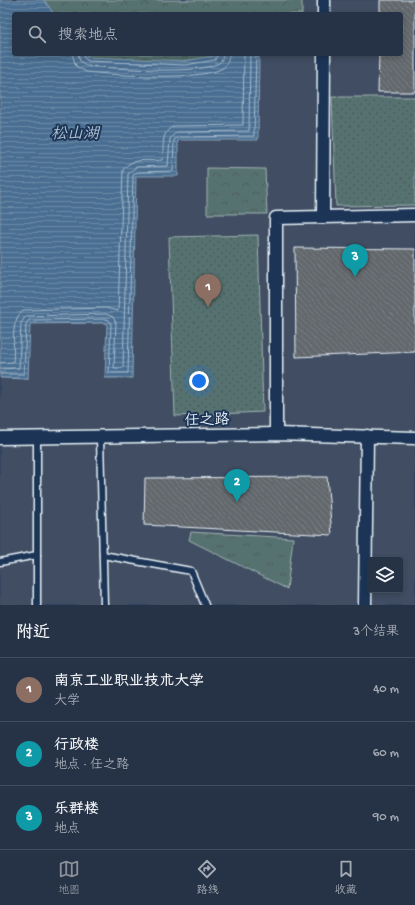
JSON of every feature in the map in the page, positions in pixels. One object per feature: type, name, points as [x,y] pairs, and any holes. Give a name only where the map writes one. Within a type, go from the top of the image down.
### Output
[{"type":"street","points":[[324,0],[324,12]]},
{"type":"street","points":[[323,217],[324,56]]},
{"type":"street","points":[[276,434],[276,218],[415,214]]},
{"type":"street","name":"任之路","points":[[0,438],[276,434],[415,438]]},
{"type":"street","points":[[365,605],[368,436]]},
{"type":"lane","points":[[100,437],[104,605]]},
{"type":"lane","points":[[37,438],[37,605]]},
{"type":"lane","points":[[0,562],[37,555]]},
{"type":"lane","points":[[103,555],[191,571],[205,605]]},
{"type":"shaded area","points":[[0,0],[415,0],[415,605],[0,605]]},
{"type":"green space","points":[[42,0],[302,0],[302,12],[51,12]]},
{"type":"green space","points":[[87,56],[224,56],[125,66]]},
{"type":"green space","points":[[332,97],[415,97],[415,205],[336,206]]},
{"type":"green space","points":[[207,168],[265,169],[267,214],[207,214]]},
{"type":"green space","points":[[258,235],[263,412],[175,416],[169,237]]},
{"type":"green space","points":[[191,532],[293,538],[287,589],[189,540]]},
{"type":"water","name":"松山湖","points":[[0,0],[44,0],[53,12],[12,12],[12,56],[87,56],[185,61],[213,56],[259,56],[258,140],[178,140],[178,176],[136,176],[132,378],[105,378],[107,323],[30,324],[28,379],[0,378]]},
{"type":"building","points":[[380,0],[415,0],[415,92],[378,92],[379,56],[403,56],[403,12],[380,12]]},
{"type":"building","points":[[295,248],[415,249],[415,352],[296,357]]},
{"type":"building","points":[[327,477],[332,535],[144,525],[145,478]]},
{"type":"place","name":"乐群楼","points":[[355,277]]},
{"type":"place","name":"南京工业职业技术大学","points":[[208,307]]},
{"type":"place","name":"行政楼","points":[[237,502]]}]
